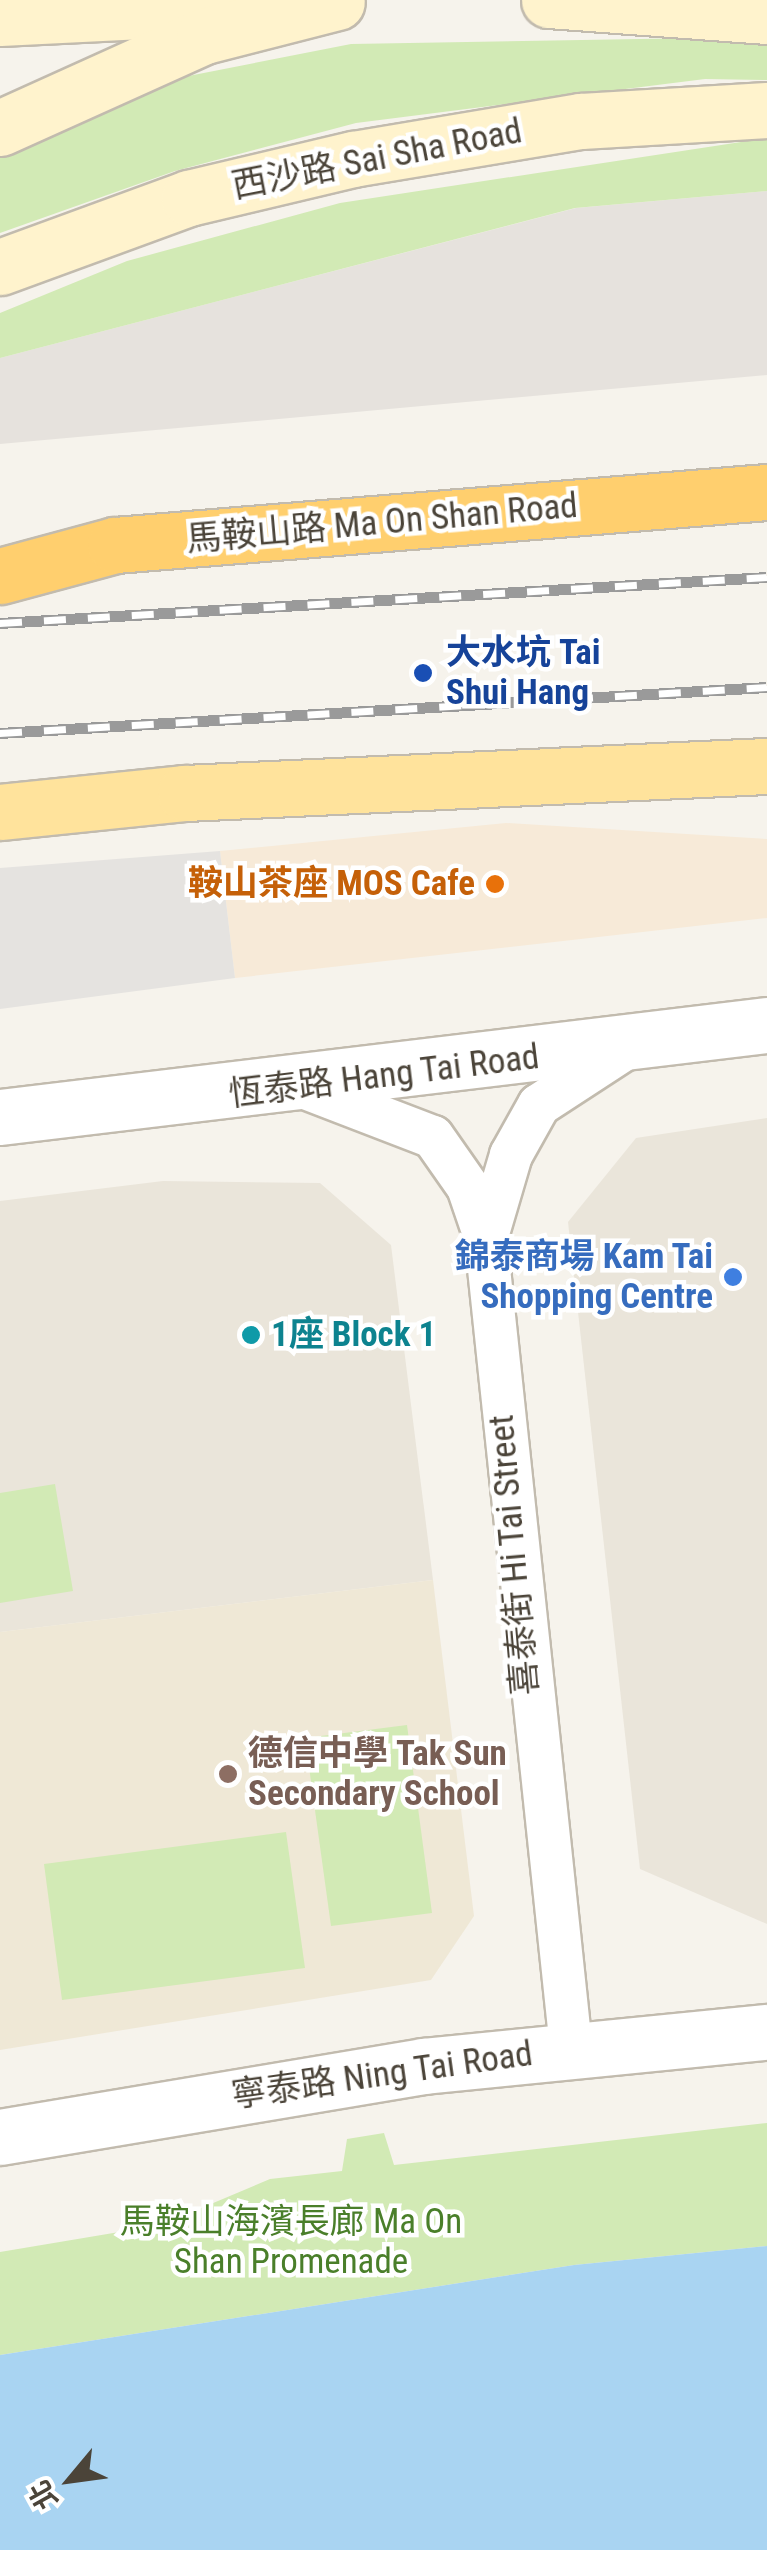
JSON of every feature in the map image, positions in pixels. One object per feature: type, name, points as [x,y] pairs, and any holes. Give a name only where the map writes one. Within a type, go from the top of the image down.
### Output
[{"type":"highway","name":"馬鞍山路 Ma On Shan Road","points":[[0,576],[115,545],[767,492]]},
{"type":"highway","points":[[0,542],[115,545]]},
{"type":"main road","points":[[548,0],[767,16]]},
{"type":"main road","points":[[0,18],[346,1]]},
{"type":"main road","points":[[0,128],[188,42],[346,1]]},
{"type":"main road","name":"西沙路 Sai Sha Road","points":[[0,267],[189,198],[320,166],[581,121],[767,110]]},
{"type":"main road","points":[[0,812],[186,793],[767,766]]},
{"type":"street","name":"恆泰路 Hang Tai Road","points":[[0,1117],[626,1048],[767,1025]]},
{"type":"street","name":"喜泰街 Hi Tai Street","points":[[486,1240],[511,1155],[538,1105],[626,1048]]},
{"type":"street","name":"喜泰街 Hi Tai Street","points":[[300,1086],[433,1137],[468,1188],[486,1240],[572,2048]]},
{"type":"street","name":"寧泰路 Ning Tai Road","points":[[0,2137],[572,2048],[767,2032]]},
{"type":"shaded area","points":[[767,191],[767,375],[0,444],[0,358],[576,208]]},
{"type":"shaded area","name":"鞍山茶座 MOS Cafe","points":[[506,823],[767,839],[767,918],[235,978],[220,851]]},
{"type":"shaded area","points":[[220,851],[235,978],[0,1009],[0,868]]},
{"type":"shaded area","points":[[767,1118],[767,1924],[640,1869],[568,1222],[636,1138]]},
{"type":"shaded area","points":[[163,1181],[320,1183],[391,1245],[433,1580],[0,1632],[0,1201]]},
{"type":"shaded area","name":"德信中學 Tak Sun Secondary School","points":[[433,1580],[474,1916],[431,1980],[0,2050],[0,1632]]},
{"type":"green space","points":[[699,38],[767,45],[767,80],[705,79],[356,123],[175,171],[0,233],[0,151],[168,80],[351,44]]},
{"type":"green space","points":[[767,138],[767,191],[575,208],[0,358],[0,313],[127,261],[340,203]]},
{"type":"green space","points":[[55,1484],[73,1591],[0,1603],[0,1493]]},
{"type":"green space","points":[[407,1725],[432,1913],[331,1926],[305,1738]]},
{"type":"green space","points":[[286,1832],[305,1968],[62,2000],[44,1864]]},
{"type":"green space","name":"馬鞍山海濱長廊 Ma On Shan Promenade","points":[[767,2123],[767,2246],[574,2265],[0,2355],[0,2252],[161,2225],[270,2179],[342,2171],[347,2139],[384,2133],[394,2165]]},
{"type":"water","points":[[767,2246],[767,2550],[0,2550],[0,2355],[574,2265]]},
{"type":"railway","points":[[0,623],[767,577]]},
{"type":"railway","points":[[0,733],[767,687]]},
{"type":"place","name":"大水坑 Tai Shui Hang","points":[[423,673]]},
{"type":"place","name":"鞍山茶座 MOS Cafe","points":[[495,884]]},
{"type":"place","name":"錦泰商場 Kam Tai Shopping Centre","points":[[733,1277]]},
{"type":"place","name":"1座 Block 1","points":[[251,1335]]},
{"type":"place","name":"德信中學 Tak Sun Secondary School","points":[[228,1774]]}]
